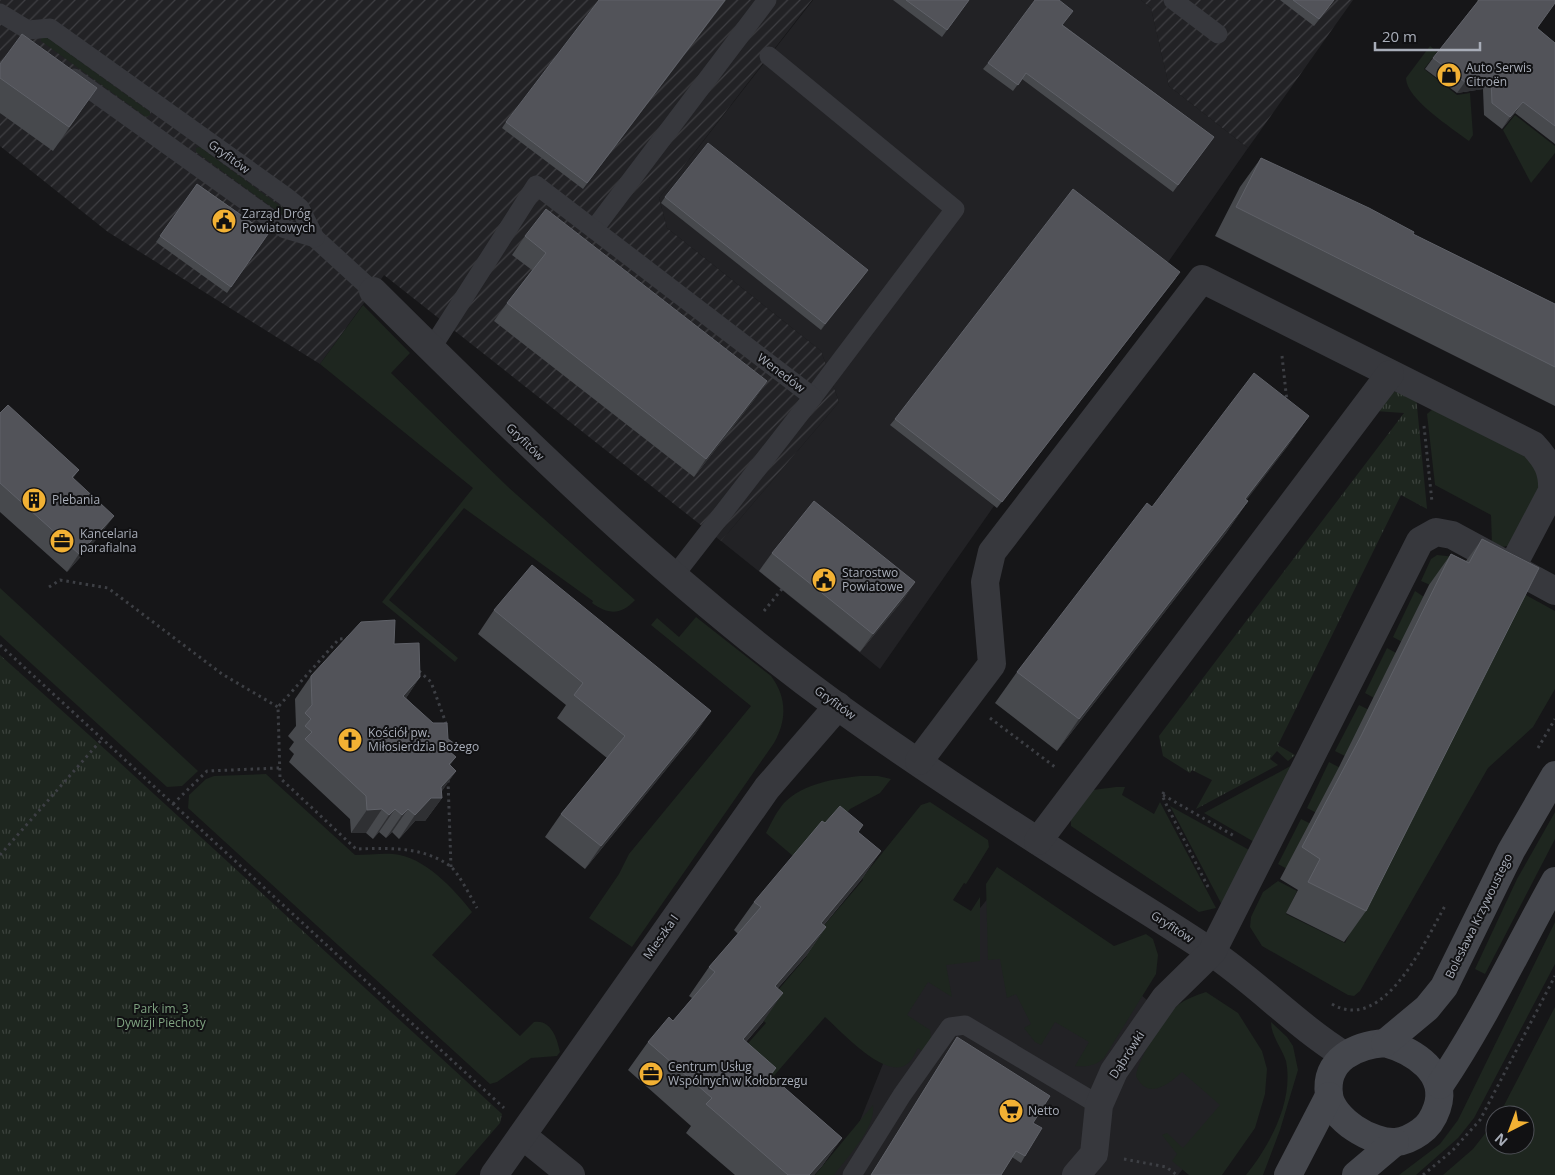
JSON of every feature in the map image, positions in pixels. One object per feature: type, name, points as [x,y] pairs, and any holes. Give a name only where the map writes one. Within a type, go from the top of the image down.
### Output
[{"type":"main road","name":"Bolesława Krzywoustego","points":[[1385,1043],[1427,1008],[1444,987],[1511,851],[1555,775]]},
{"type":"main road","points":[[1440,1085],[1502,983],[1555,880]]},
{"type":"main road","points":[[1288,1175],[1329,1096],[1330,1081],[1335,1067],[1344,1055],[1357,1048],[1385,1043],[1403,1048],[1418,1057],[1431,1070],[1440,1085],[1440,1101],[1434,1116],[1417,1134],[1395,1142],[1356,1175]]},
{"type":"main road","points":[[1329,1096],[1336,1110],[1352,1127],[1376,1139],[1395,1142]]},
{"type":"street","points":[[918,761],[992,664],[985,582],[992,552],[1202,279],[1533,445],[1547,460],[1553,478],[1552,491],[1512,567]]},
{"type":"street","name":"Gryfitów","points":[[373,291],[538,455],[674,576],[757,645],[838,706],[918,761],[1038,841],[1212,952],[1255,985],[1314,1036],[1344,1055]]},
{"type":"street","points":[[1038,841],[1390,374]]},
{"type":"street","points":[[1436,532],[1452,535],[1555,591]]},
{"type":"street","name":"Dąbrówki","points":[[1094,1154],[1099,1106],[1114,1071],[1165,998],[1212,952],[1420,541],[1436,532]]},
{"type":"street","name":"Mieszka I","points":[[494,1175],[517,1126],[586,1042],[767,788],[838,706]]},
{"type":"street","points":[[517,1126],[571,1175]]},
{"type":"street","points":[[1076,1175],[1094,1154]]},
{"type":"lane","points":[[594,229],[767,0]]},
{"type":"lane","points":[[1173,0],[1218,34]]},
{"type":"lane","points":[[0,13],[28,30],[34,50]]},
{"type":"lane","name":"Gryfitów","points":[[28,30],[50,28],[182,122],[300,208],[315,238]]},
{"type":"lane","points":[[769,56],[956,209],[812,397]]},
{"type":"lane","name":"Gryfitów","points":[[62,70],[285,229],[315,238]]},
{"type":"lane","points":[[165,144],[182,122]]},
{"type":"lane","name":"Wenedów","points":[[431,349],[536,185],[812,397],[674,576]]},
{"type":"lane","points":[[315,238],[373,291]]},
{"type":"lane","points":[[852,1175],[902,1095],[950,1027],[965,1025],[1099,1106]]},
{"type":"path","points":[[1284,320],[1281,342],[1283,373],[1289,410]]},
{"type":"path","points":[[1420,389],[1436,532]]},
{"type":"path","points":[[49,587],[60,580],[108,588],[222,674],[278,707]]},
{"type":"path","points":[[759,617],[782,589]]},
{"type":"path","points":[[356,638],[339,639],[278,707],[280,778],[356,848],[396,847],[425,854],[451,867]]},
{"type":"path","points":[[0,645],[174,804],[517,1126]]},
{"type":"path","points":[[416,669],[431,682],[446,722],[447,731]]},
{"type":"path","points":[[965,700],[1080,786]]},
{"type":"path","points":[[1536,751],[1555,718]]},
{"type":"path","points":[[0,855],[103,738]]},
{"type":"path","points":[[174,804],[207,771],[279,768]]},
{"type":"path","points":[[448,770],[451,867],[477,908]]},
{"type":"path","points":[[1227,923],[1163,793],[1263,852]]},
{"type":"path","points":[[1328,1002],[1336,1007],[1350,1010],[1365,1007],[1391,992],[1403,978],[1448,901]]},
{"type":"path","points":[[1423,1175],[1452,1151],[1480,1120],[1555,976]]},
{"type":"path","points":[[1094,1154],[1166,1166],[1177,1175]]},
{"type":"shaded area","points":[[0,0],[812,0],[659,198],[667,228],[821,351],[839,402],[721,541],[384,275],[320,364],[108,232],[0,146]]},
{"type":"shaded area","points":[[813,0],[1141,0],[1151,8],[1169,86],[1248,148],[1164,268],[969,486],[994,506],[880,669],[721,541],[839,402],[821,351],[667,228],[659,198]]},
{"type":"shaded area","points":[[1141,0],[1353,0],[1248,148],[1169,86],[1151,8]]},
{"type":"shaded area","points":[[1006,876],[1248,1089],[1178,1175],[825,1175],[849,1148],[912,992]]},
{"type":"green space","points":[[45,36],[150,112],[150,115],[146,117],[41,41],[41,37]]},
{"type":"green space","points":[[1430,46],[1437,52],[1424,69],[1457,95],[1470,93],[1473,135],[1469,141],[1421,104],[1408,86],[1406,78]]},
{"type":"green space","points":[[1515,115],[1555,146],[1555,153],[1531,183],[1503,130]]},
{"type":"green space","points":[[200,147],[288,212],[288,215],[284,216],[196,152],[196,148]]},
{"type":"green space","points":[[363,305],[410,353],[391,373],[507,486],[635,600],[630,605],[615,612],[598,607],[592,603],[593,601],[464,508],[389,600],[458,658],[455,662],[382,602],[473,488],[320,364]]},
{"type":"green space","points":[[1396,391],[1416,396],[1427,509],[1401,495],[1278,745],[1295,755],[1288,761],[1277,751],[1270,759],[1278,765],[1196,809],[1212,780],[1192,770],[1190,773],[1163,756],[1159,736],[1404,413],[1375,411],[1389,395]]},
{"type":"green space","points":[[1436,406],[1524,449],[1543,479],[1512,545],[1498,548],[1492,545],[1491,515],[1435,485],[1427,414]]},
{"type":"green space","points":[[1437,555],[1456,557],[1555,611],[1555,689],[1533,727],[1488,768],[1360,991],[1354,996],[1348,995],[1262,946],[1250,927],[1251,917],[1263,892],[1278,881],[1297,891],[1286,914],[1345,943],[1519,599],[1444,591],[1421,581],[1431,559]]},
{"type":"green space","points":[[0,588],[198,771],[182,786],[167,787],[0,635]]},
{"type":"green space","points":[[1415,591],[1439,607],[1415,649],[1393,637]]},
{"type":"green space","points":[[696,617],[771,676],[780,692],[783,717],[774,743],[632,947],[589,918],[619,874],[629,854],[751,706],[651,625],[657,618],[679,637]]},
{"type":"green space","points":[[1387,648],[1409,660],[1387,705],[1365,693]]},
{"type":"green space","name":"Park im. 3 Dywizji Piechoty","points":[[0,655],[502,1114],[500,1123],[455,1175],[0,1175]]},
{"type":"green space","points":[[1359,705],[1381,716],[1357,762],[1335,751]]},
{"type":"green space","points":[[1329,762],[1352,774],[1329,819],[1307,808]]},
{"type":"green space","points":[[1296,763],[1256,843],[1204,813]]},
{"type":"green space","points":[[266,774],[355,855],[393,854],[405,856],[427,867],[448,885],[472,912],[432,955],[520,1036],[534,1022],[545,1023],[549,1026],[559,1047],[560,1052],[557,1056],[531,1058],[497,1082],[490,1084],[188,808],[189,795],[206,779],[214,776]]},
{"type":"green space","points":[[860,776],[878,776],[891,779],[880,793],[850,809],[826,838],[793,856],[766,833],[784,803],[792,796],[820,783]]},
{"type":"green space","points":[[1125,787],[1122,795],[1154,814],[1160,802],[1216,908],[1199,912],[1071,826],[1071,820],[1093,790]]},
{"type":"green space","points":[[930,802],[988,840],[989,847],[966,884],[964,883],[953,900],[971,911],[980,897],[980,961],[946,965],[952,997],[928,982],[907,1015],[930,1030],[931,1039],[923,1052],[918,1048],[907,1064],[898,1067],[888,1066],[876,1060],[852,1043],[825,1017],[758,1094],[727,1067],[766,1023],[757,1015],[807,956],[802,951],[863,880],[862,878],[921,805]]},
{"type":"green space","points":[[1170,806],[1251,851],[1222,905]]},
{"type":"green space","points":[[1555,812],[1555,839],[1485,974],[1475,969],[1517,879]]},
{"type":"green space","points":[[1301,819],[1323,830],[1300,876],[1278,864]]},
{"type":"green space","points":[[997,867],[1114,946],[1146,934],[1153,939],[1158,955],[1156,974],[1104,1058],[1097,1063],[1087,1066],[1075,1066],[1089,1042],[1055,1022],[1041,1045],[1035,1042],[1024,1028],[1031,1024],[1016,994],[1007,998],[1000,959],[988,960],[986,884]]},
{"type":"green space","points":[[1555,922],[1555,964],[1474,1118],[1458,1138],[1416,1175],[1399,1175],[1440,1144],[1458,1120]]},
{"type":"green space","points":[[1206,992],[1238,1013],[1262,1051],[1267,1069],[1265,1094],[1255,1128],[1222,1175],[1189,1175],[1172,1161],[1177,1154],[1162,1135],[1167,1133],[1183,1148],[1220,1105],[1182,1072],[1165,1085],[1152,1089],[1146,1088],[1136,1076],[1146,1049],[1172,1011],[1184,1001]]},
{"type":"green space","points":[[1555,1007],[1555,1175],[1443,1175],[1473,1149],[1485,1134],[1485,1155],[1535,1155],[1535,1105],[1504,1105]]},
{"type":"green space","points":[[1271,1022],[1287,1037],[1293,1046],[1298,1070],[1280,1130],[1263,1175],[1246,1175],[1264,1150],[1278,1122],[1286,1091],[1288,1076],[1286,1061],[1271,1027]]},
{"type":"green space","points":[[873,1105],[873,1114],[866,1132],[834,1175],[815,1175]]},
{"type":"building","points":[[599,0],[725,0],[587,183],[506,122]]},
{"type":"building","points":[[906,0],[969,0],[947,30]]},
{"type":"building","points":[[1035,0],[1059,0],[1073,11],[1062,25],[1214,137],[1178,185],[1026,73],[1018,85],[988,63]]},
{"type":"building","points":[[1293,0],[1334,0],[1319,19]]},
{"type":"building","points":[[1479,0],[1555,0],[1555,3],[1537,28],[1555,43],[1555,126],[1523,102],[1510,117],[1492,103],[1491,77],[1465,82],[1433,58]]},
{"type":"building","points":[[22,34],[97,88],[69,127],[0,78],[0,64]]},
{"type":"building","points":[[708,143],[868,270],[825,324],[665,197]]},
{"type":"building","points":[[1261,158],[1369,208],[1414,232],[1413,234],[1555,304],[1555,367],[1236,207]]},
{"type":"building","points":[[197,184],[268,234],[231,287],[160,236]]},
{"type":"building","points":[[1073,189],[1180,272],[1002,502],[895,419]]},
{"type":"building","points":[[546,209],[767,381],[706,459],[507,303],[546,253],[525,236]]},
{"type":"building","points":[[1254,373],[1309,416],[1245,499],[1248,501],[1079,719],[1017,672],[1147,503],[1152,507]]},
{"type":"building","points":[[8,405],[79,470],[72,477],[114,516],[79,554],[0,483],[0,413]]},
{"type":"building","name":"Starostwo Powiatowe","points":[[814,501],[915,582],[873,634],[772,553]]},
{"type":"building","points":[[1482,539],[1539,568],[1366,911],[1308,882],[1320,859],[1302,847],[1361,736],[1451,554],[1469,563]]},
{"type":"building","points":[[532,565],[711,711],[601,846],[561,814],[625,736],[574,695],[583,683],[494,610]]},
{"type":"building","name":"Kościół pw. Miłosierdzia Bożego","points":[[395,620],[394,644],[419,643],[420,677],[403,696],[433,723],[447,723],[448,739],[455,744],[449,751],[456,757],[449,764],[456,771],[441,787],[442,798],[431,798],[415,815],[408,809],[402,815],[395,809],[389,815],[382,809],[367,810],[366,796],[305,739],[312,732],[305,726],[311,719],[305,713],[312,705],[311,676],[361,622]]},
{"type":"building","points":[[840,806],[863,825],[858,832],[881,851],[821,923],[826,927],[775,986],[783,993],[743,1039],[776,1068],[770,1075],[842,1138],[809,1175],[788,1175],[706,1104],[712,1098],[648,1042],[669,1017],[673,1021],[715,972],[709,967],[761,907],[754,902],[822,821],[825,823]]},
{"type":"building","points":[[957,1037],[1050,1096],[1033,1123],[1042,1128],[1025,1156],[1016,1151],[1001,1175],[871,1175]]},
{"type":"place","name":"Auto Serwis Citroën","points":[[1449,75]]},
{"type":"place","name":"Zarząd Dróg Powiatowych","points":[[224,221]]},
{"type":"place","name":"Plebania","points":[[34,500]]},
{"type":"place","name":"Kancelaria parafialna","points":[[62,541]]},
{"type":"place","name":"Starostwo Powiatowe","points":[[824,580]]},
{"type":"place","name":"Kościół pw. Miłosierdzia Bożego","points":[[350,740]]},
{"type":"place","name":"Centrum Usług Wspólnych w Kołobrzegu","points":[[651,1074]]},
{"type":"place","name":"Netto","points":[[1011,1111]]}]
